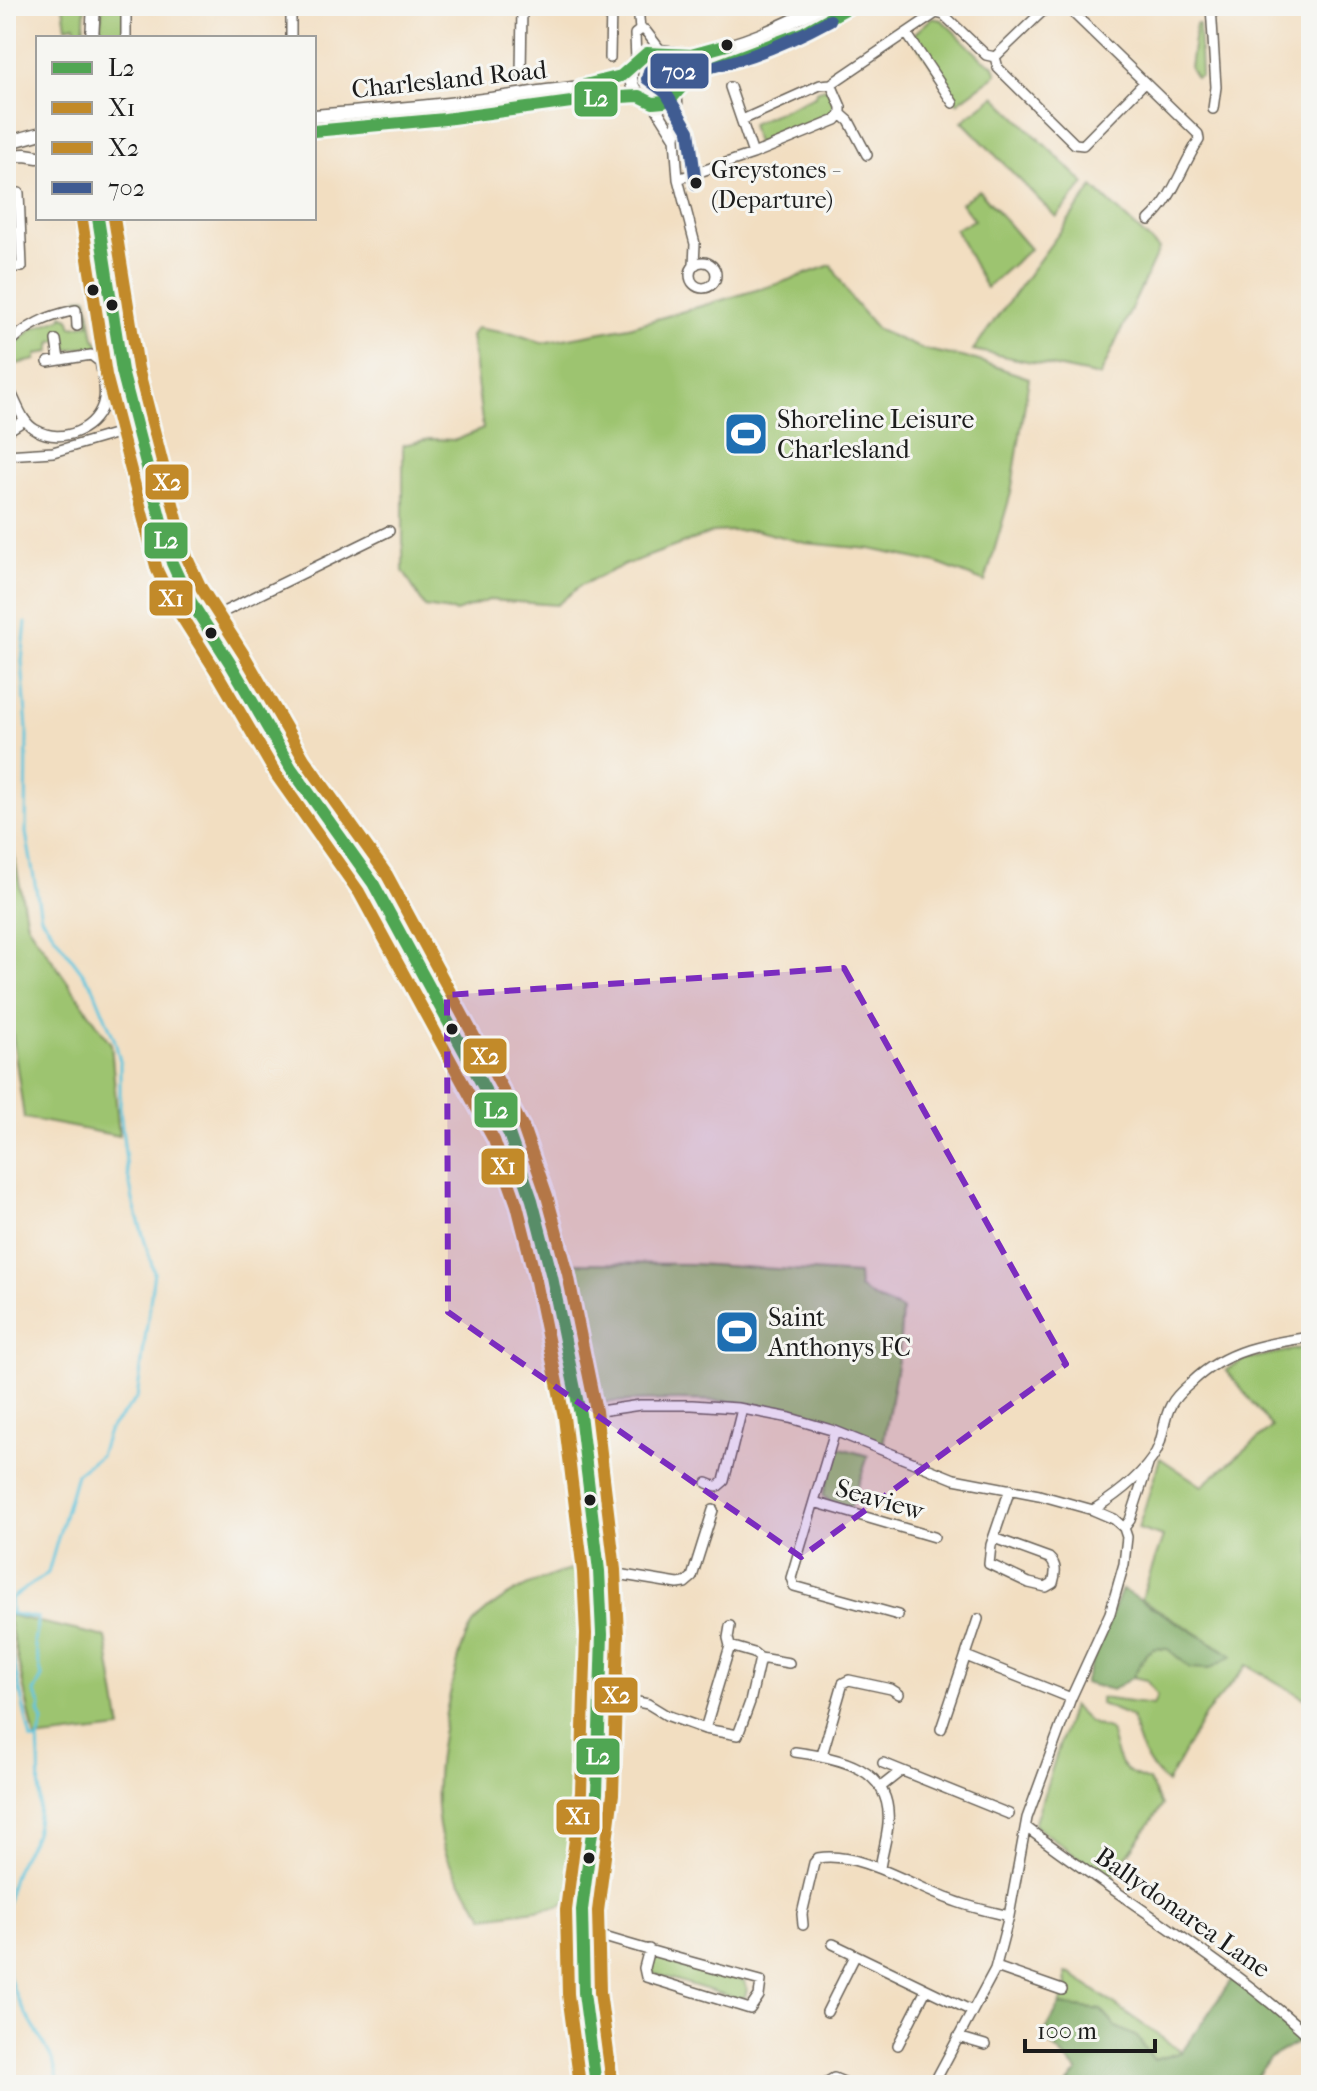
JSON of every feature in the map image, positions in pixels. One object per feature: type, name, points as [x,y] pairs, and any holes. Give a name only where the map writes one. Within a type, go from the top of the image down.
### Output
[{"type":"main road","points":[[93,36],[94,6]]},
{"type":"main road","points":[[822,6],[787,25],[750,39],[691,55],[647,53],[634,64],[631,84],[639,96],[653,103],[664,102],[693,74],[804,32],[851,6]]},
{"type":"main road","points":[[664,52],[674,58],[681,68],[679,89]]},
{"type":"main road","name":"Charlesland Road","points":[[316,116],[449,104],[586,85],[621,76],[634,64]]},
{"type":"main road","name":"Charlesland Road","points":[[316,131],[639,96]]},
{"type":"main road","points":[[6,143],[36,135]]},
{"type":"main road","points":[[6,156],[36,157]]},
{"type":"main road","points":[[98,220],[113,322],[135,428],[172,563],[186,594],[291,768],[373,883],[509,1134],[532,1200],[552,1277],[580,1414],[599,1571],[601,1695],[597,1793],[582,1910],[584,1993],[596,2085]]},
{"type":"street","points":[[126,6],[126,36]]},
{"type":"street","points":[[287,6],[291,16],[291,36]]},
{"type":"street","points":[[521,74],[522,6]]},
{"type":"street","points":[[610,58],[611,6]]},
{"type":"street","points":[[638,6],[640,30]]},
{"type":"street","points":[[995,57],[1048,6]]},
{"type":"street","points":[[1066,6],[1198,134],[1199,140],[1165,205],[1149,220]]},
{"type":"street","points":[[1211,6],[1216,87],[1213,109]]},
{"type":"street","points":[[742,120],[820,85],[831,84],[907,34],[935,10],[986,55],[995,57]]},
{"type":"street","points":[[634,64],[635,34],[640,30],[645,30],[664,52]]},
{"type":"street","points":[[907,34],[953,103]]},
{"type":"street","points":[[995,57],[998,68],[1075,144],[1083,145],[1144,83]]},
{"type":"street","points":[[678,179],[753,154],[836,120],[841,114],[841,107],[831,84]]},
{"type":"street","points":[[730,87],[753,154]]},
{"type":"street","points":[[679,89],[675,138],[678,179],[695,244],[691,281],[705,287],[713,283],[716,276],[714,268],[695,244]]},
{"type":"street","points":[[653,103],[675,138]]},
{"type":"street","points":[[841,114],[849,121],[867,155]]},
{"type":"street","points":[[6,193],[19,193],[22,267],[6,267]]},
{"type":"street","points":[[694,265],[708,262]]},
{"type":"street","points":[[6,347],[30,326],[50,316],[76,310],[77,326]]},
{"type":"street","points":[[56,340],[59,360]]},
{"type":"street","points":[[6,384],[25,420],[34,430],[64,436],[78,432],[91,424],[100,413],[104,398],[100,362],[91,355],[48,362]]},
{"type":"street","points":[[6,432],[25,420]]},
{"type":"street","points":[[6,455],[53,452],[135,428]]},
{"type":"street","points":[[203,622],[389,531]]},
{"type":"street","points":[[1093,1510],[1110,1500],[1149,1462],[1176,1397],[1214,1363],[1261,1345],[1311,1337]]},
{"type":"street","points":[[580,1414],[640,1405],[742,1409],[790,1418],[835,1431],[954,1479],[1010,1489],[1093,1510],[1114,1519],[1124,1528],[1127,1537],[1124,1564],[1110,1613],[1071,1698],[1026,1827],[996,1967],[933,2085]]},
{"type":"street","points":[[707,1483],[717,1487],[724,1481],[742,1409]]},
{"type":"street","name":"Seaview","points":[[835,1431],[791,1578],[794,1586],[898,1615]]},
{"type":"street","points":[[1124,1528],[1130,1520],[1149,1462]]},
{"type":"street","points":[[994,1538],[1049,1558],[1054,1563],[1053,1583],[1046,1587],[1037,1586],[989,1564],[988,1557],[994,1538],[1010,1489]]},
{"type":"street","name":"Seaview","points":[[814,1502],[934,1537]]},
{"type":"street","points":[[599,1571],[685,1583],[692,1577],[713,1510]]},
{"type":"street","points":[[941,1729],[978,1619]]},
{"type":"street","points":[[705,1729],[730,1646],[730,1626]]},
{"type":"street","points":[[730,1646],[754,1653],[760,1658],[789,1663]]},
{"type":"street","points":[[966,1656],[1071,1698]]},
{"type":"street","points":[[601,1695],[648,1704],[666,1715],[705,1729],[738,1735],[760,1658]]},
{"type":"street","points":[[822,1755],[843,1683],[849,1680],[891,1689],[899,1694]]},
{"type":"street","points":[[795,1752],[822,1755],[857,1767],[882,1786],[889,1824],[880,1868]]},
{"type":"street","points":[[883,1763],[1009,1814]]},
{"type":"street","points":[[882,1786],[901,1771]]},
{"type":"street","name":"Ballydonarea Lane","points":[[1026,1827],[1271,2001],[1311,2038]]},
{"type":"street","points":[[803,1925],[802,1914],[813,1867],[818,1858],[828,1857],[880,1868],[946,1899],[1009,1916]]},
{"type":"street","points":[[582,1930],[649,1949],[761,1981],[759,1996],[750,2009],[646,1977],[644,1968],[649,1949]]},
{"type":"street","points":[[833,1944],[972,2011]]},
{"type":"street","points":[[827,2012],[855,1956]]},
{"type":"street","points":[[996,1967],[1062,1990]]},
{"type":"street","points":[[898,2045],[926,1990]]},
{"type":"street","points":[[958,2037],[985,2045]]},
{"type":"street","points":[[822,2085],[834,2078],[851,2085]]},
{"type":"highlighted area","points":[[844,968],[1066,1364],[801,1557],[448,1312],[447,995]]},
{"type":"green space","points":[[63,6],[85,6],[83,36],[77,36],[75,25],[66,27]]},
{"type":"green space","points":[[102,6],[124,6],[123,36],[100,36]]},
{"type":"green space","points":[[932,18],[942,20],[982,59],[993,64],[997,74],[957,103],[914,40],[915,33]]},
{"type":"green space","points":[[1196,24],[1199,24],[1201,75],[1196,78],[1190,68]]},
{"type":"green space","points":[[655,59],[666,64],[671,75],[666,86],[655,91],[644,86],[639,75],[644,64]]},
{"type":"green space","points":[[825,88],[830,91],[838,108],[834,115],[763,146],[756,144],[751,124],[815,96],[816,91]]},
{"type":"green space","points":[[995,96],[1085,184],[1056,217],[962,121]]},
{"type":"green space","points":[[1093,187],[1159,249],[1100,376],[973,350]]},
{"type":"green space","points":[[979,190],[1030,249],[986,288],[955,229],[974,220],[961,203]]},
{"type":"green space","name":"Shoreline Leisure Charlesland","points":[[831,265],[853,301],[878,330],[922,349],[976,360],[1029,378],[1011,493],[985,582],[936,563],[870,549],[805,543],[755,530],[714,532],[622,566],[581,585],[557,605],[489,600],[456,612],[425,607],[403,571],[403,445],[429,439],[456,440],[483,429],[471,336],[476,328],[519,335],[542,343],[629,327]]},
{"type":"green space","points":[[87,297],[94,338],[99,344],[100,353],[86,347],[60,351],[59,341],[52,342],[50,352],[36,354],[36,360],[11,365],[6,370],[6,353],[32,329],[62,318],[62,315],[69,318],[72,327],[89,324],[88,319],[79,320],[88,315],[86,303],[77,304],[77,298]]},
{"type":"green space","points":[[6,571],[11,571],[14,781],[11,838],[27,924],[111,1044],[119,1136],[24,1118],[6,989]]},
{"type":"green space","name":"Saint Anthonys FC","points":[[560,1263],[693,1264],[858,1274],[859,1288],[902,1310],[899,1354],[883,1444],[810,1418],[754,1405],[682,1400],[593,1403],[585,1393]]},
{"type":"green space","points":[[1311,1346],[1311,1702],[1247,1665],[1205,1715],[1167,1783],[1144,1754],[1132,1717],[1100,1704],[1100,1698],[1153,1705],[1157,1696],[1146,1680],[1133,1677],[1146,1654],[1155,1648],[1232,1655],[1141,1599],[1163,1537],[1138,1529],[1160,1458],[1202,1486],[1272,1427],[1226,1370],[1244,1360]]},
{"type":"green space","points":[[838,1447],[868,1456],[850,1509],[833,1504],[823,1496]]},
{"type":"green space","points":[[582,1567],[590,1576],[594,1594],[597,1680],[591,1802],[577,1872],[568,1901],[558,1907],[485,1917],[454,1871],[439,1827],[439,1754],[458,1659],[473,1624],[489,1608],[527,1586]]},
{"type":"green space","points":[[1122,1589],[1233,1656],[1209,1669],[1190,1668],[1168,1649],[1155,1648],[1146,1654],[1133,1677],[1112,1690],[1084,1683]]},
{"type":"green space","points":[[8,1615],[106,1637],[121,1729],[35,1739]]},
{"type":"green space","points":[[1072,1706],[1089,1722],[1110,1730],[1120,1763],[1131,1773],[1149,1781],[1162,1806],[1110,1880],[1034,1825]]},
{"type":"green space","points":[[657,1957],[745,1981],[745,1997],[735,1998],[652,1973],[649,1964]]},
{"type":"green space","points":[[1066,1973],[1182,2052],[1154,2060],[1137,2037],[1116,2027],[1101,2010],[1060,2005],[1067,1988]]},
{"type":"green space","points":[[1232,1979],[1268,2003],[1303,2033],[1297,2043],[1269,2059],[1251,2085],[1067,2085],[1078,2071],[1042,2037],[1060,2005],[1101,2010],[1116,2027],[1137,2037],[1154,2060],[1182,2052]]},
{"type":"waterway","points":[[11,1612],[10,1599],[48,1573],[76,1474],[100,1455],[108,1431],[137,1398],[154,1272],[127,1170],[120,1111],[120,1061],[115,1041],[93,987],[41,917],[26,833],[27,730],[22,661],[26,623]]},
{"type":"waterway","points":[[6,1613],[38,1618],[34,1642],[42,1677],[34,1692],[41,1706],[39,1712],[43,1722],[38,1741]]},
{"type":"waterway","points":[[6,1629],[31,1740],[38,1741],[40,1775],[35,1833],[15,1871],[8,1897],[7,1962],[16,1995],[50,2054],[59,2085]]},
{"type":"transit line","name":"L2","points":[[316,131],[445,119],[601,98],[639,96],[653,103],[664,102],[672,98],[693,74],[804,32],[851,6]]},
{"type":"transit line","name":"702","points":[[696,184],[689,131],[666,93],[647,79],[649,71],[691,71],[731,62],[782,44],[830,20]]},
{"type":"transit line","name":"L2","points":[[581,86],[621,76],[647,53],[691,55],[727,45]]},
{"type":"transit line","name":"X1","points":[[82,220],[106,375],[157,570],[173,603],[277,776],[359,892],[494,1140],[517,1205],[564,1417],[583,1572],[586,1634],[581,1792],[566,1910],[568,1994],[580,2085]]},
{"type":"transit line","name":"L2","points":[[98,220],[122,371],[172,563],[186,594],[291,768],[373,883],[509,1134],[532,1200],[552,1277],[580,1414],[599,1571],[602,1634],[597,1793],[582,1910],[584,1993],[596,2085]]},
{"type":"transit line","name":"X2","points":[[114,220],[138,368],[187,558],[200,586],[304,759],[387,875],[523,1127],[547,1196],[568,1274],[596,1411],[615,1570],[618,1635],[613,1794],[598,1911],[600,1992],[612,2083]]},
{"type":"place","name":"Greystones - (Departure)","points":[[696,183]]},
{"type":"place","name":"Shoreline Leisure Charlesland","points":[[746,434]]},
{"type":"place","name":"Saint Anthonys FC","points":[[737,1332]]}]
